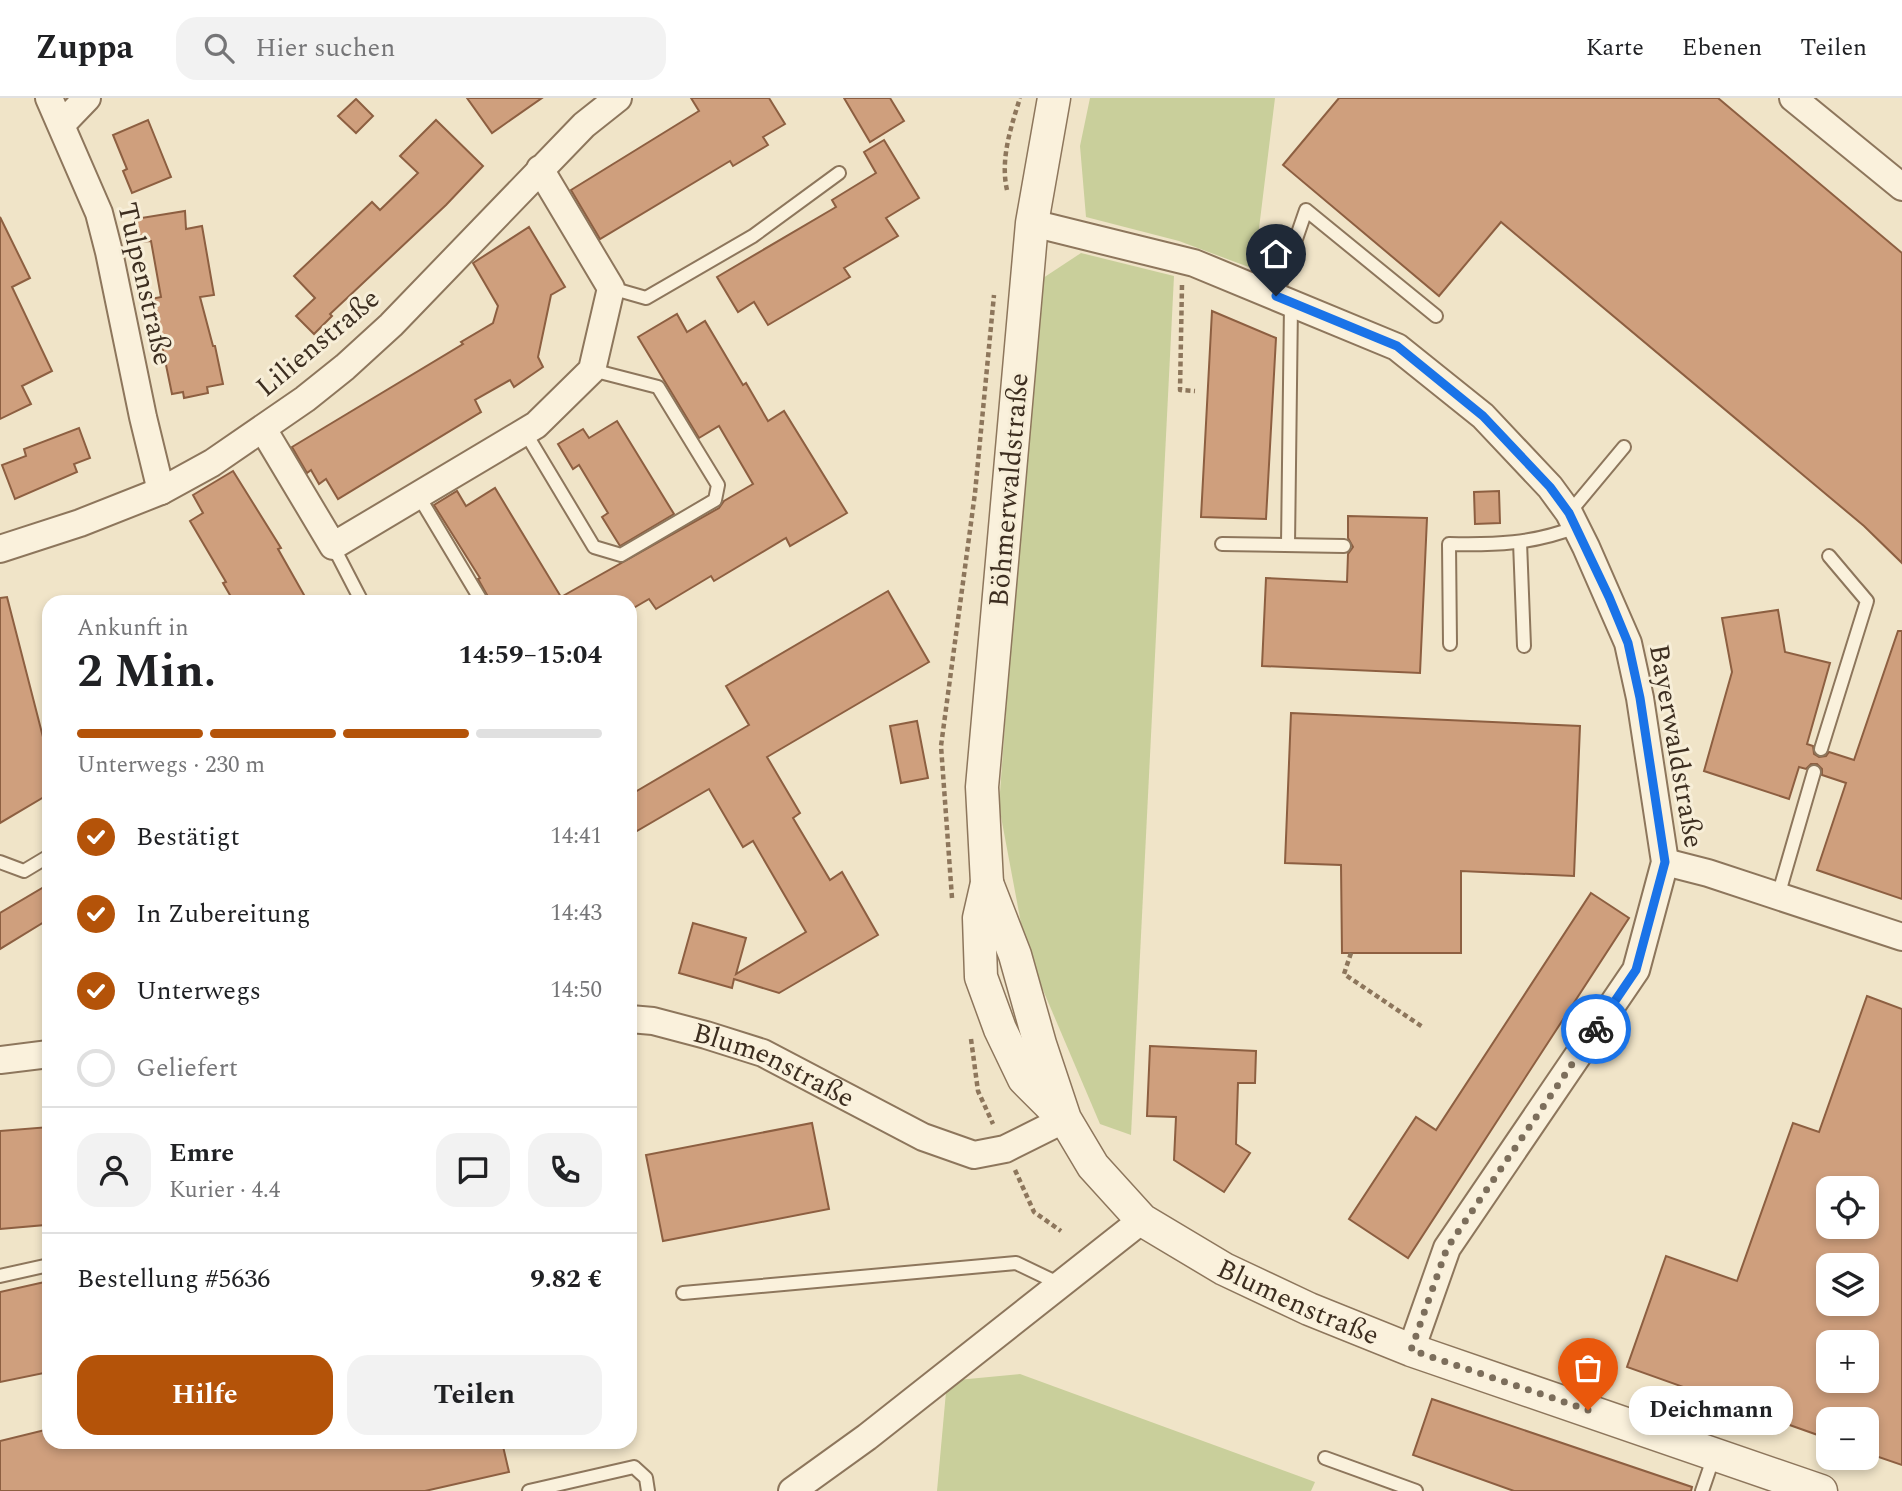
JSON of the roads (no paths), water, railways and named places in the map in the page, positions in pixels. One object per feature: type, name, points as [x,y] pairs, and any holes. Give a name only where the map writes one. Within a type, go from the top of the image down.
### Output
[{"type":"street","name":"Tulpenstraße","points":[[49,98],[99,214],[161,491]]},
{"type":"street","points":[[62,124],[87,98]]},
{"type":"street","name":"Lilienstraße","points":[[0,549],[80,523],[161,491],[212,463],[264,429],[345,367],[382,334],[583,125],[618,98]]},
{"type":"street","name":"Böhmerwaldstraße","points":[[1054,98],[1032,223],[982,787],[987,883],[1015,955],[1065,1119]]},
{"type":"street","points":[[1793,98],[1902,187]]},
{"type":"street","points":[[264,429],[333,546],[536,425],[593,370],[611,288],[540,169]]},
{"type":"street","name":"Bayerwaldstraße","points":[[1032,223],[1185,260],[1397,346],[1483,416],[1550,487],[1572,520],[1628,643],[1640,698],[1665,862],[1636,970],[1447,1248],[1411,1350]]},
{"type":"street","points":[[1665,862],[1902,937]]},
{"type":"street","name":"Blumenstraße","points":[[637,1020],[653,1021],[706,1035],[763,1053],[923,1137],[974,1155],[1005,1149],[1065,1119],[1093,1167],[1142,1220],[1224,1269],[1309,1309],[1411,1350],[1821,1491]]},
{"type":"street","points":[[0,1060],[42,1055]]},
{"type":"street","points":[[792,1491],[867,1437],[1142,1220]]},
{"type":"lane","points":[[611,288],[646,298],[753,236],[839,173]]},
{"type":"lane","points":[[1288,545],[1284,300],[1306,210],[1436,316]]},
{"type":"lane","points":[[525,432],[594,547],[621,555],[715,500],[718,485],[658,387],[593,370]]},
{"type":"lane","points":[[1450,644],[1449,544],[1501,545],[1553,536],[1572,520],[1624,447]]},
{"type":"lane","points":[[418,495],[478,595]]},
{"type":"lane","points":[[1520,542],[1524,646]]},
{"type":"lane","points":[[1222,544],[1344,546]]},
{"type":"lane","points":[[333,546],[358,595]]},
{"type":"lane","points":[[1821,749],[1867,601],[1829,556]]},
{"type":"lane","points":[[1778,896],[1814,772]]},
{"type":"lane","points":[[0,862],[24,871],[42,860]]},
{"type":"lane","points":[[683,1293],[1016,1263],[1060,1284]]},
{"type":"lane","points":[[0,1276],[42,1267]]},
{"type":"lane","points":[[1702,1491],[1715,1453]]},
{"type":"lane","points":[[1325,1458],[1416,1491]]},
{"type":"lane","points":[[529,1491],[634,1467],[646,1478],[648,1491]]},
{"type":"place","name":"Deichmann","points":[[1588,1410]]}]
